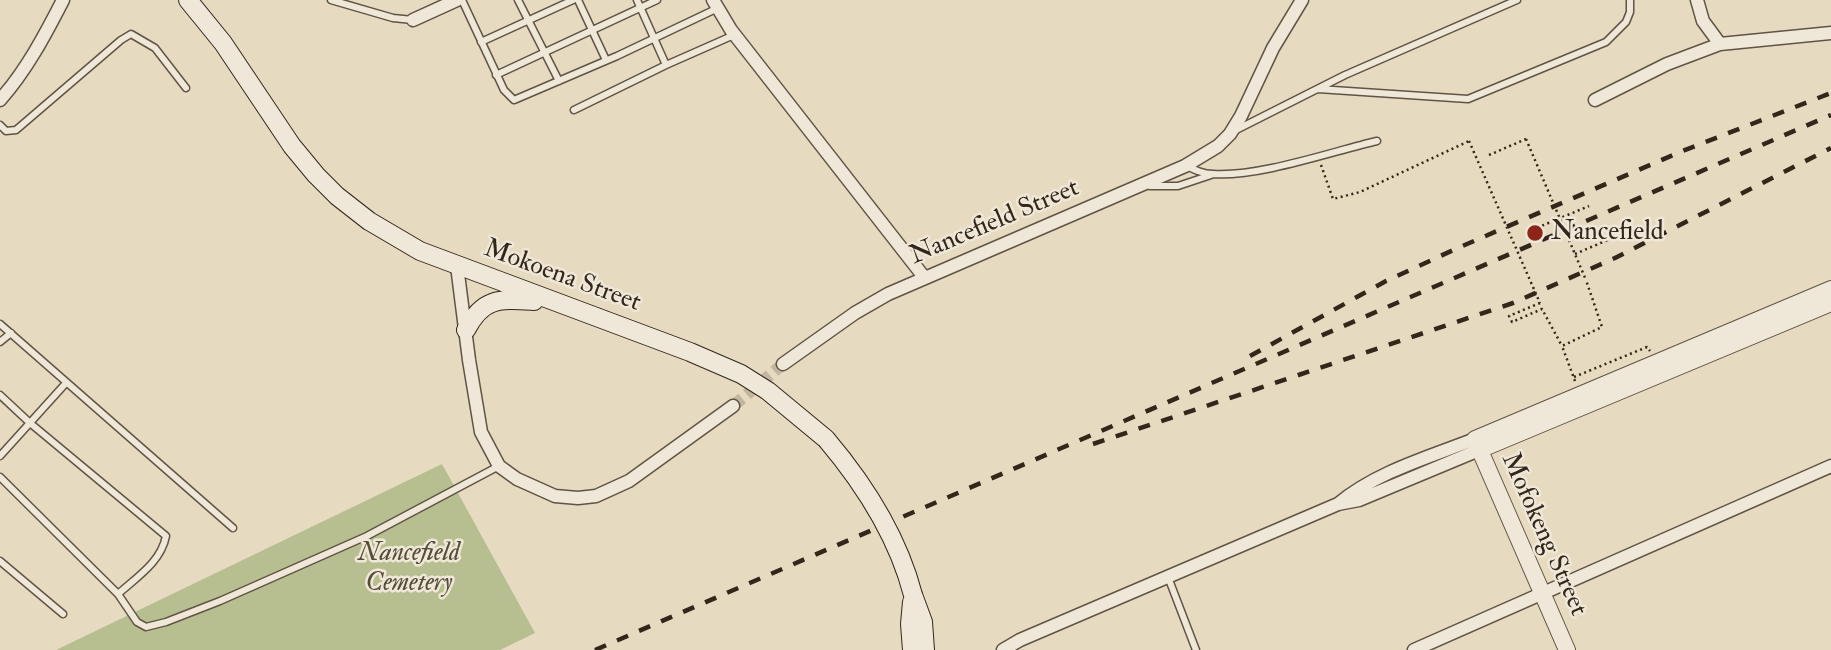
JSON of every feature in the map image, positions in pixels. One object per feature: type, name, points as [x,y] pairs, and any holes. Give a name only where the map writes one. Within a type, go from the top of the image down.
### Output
[{"type":"main road","name":"Mokoena Street","points":[[188,0],[223,43],[292,146],[337,196],[378,227],[420,251],[457,266],[690,352],[741,374],[768,391],[827,439],[852,469],[873,501],[903,561],[913,595],[916,623],[925,650]]},
{"type":"main road","points":[[466,330],[481,308],[492,302],[512,300],[555,303]]},
{"type":"main road","name":"Mokoena Street","points":[[912,650],[916,623]]},
{"type":"street","points":[[0,100],[11,88],[44,36],[63,0]]},
{"type":"street","points":[[413,20],[460,0]]},
{"type":"street","points":[[1230,134],[1273,48],[1302,0]]},
{"type":"street","points":[[1697,0],[1703,21],[1720,44]]},
{"type":"street","points":[[716,4],[734,35],[924,277]]},
{"type":"street","points":[[1595,100],[1667,64],[1720,44],[1831,33]]},
{"type":"street","name":"Nancefield Street","points":[[783,364],[855,313],[924,277],[1185,166],[1218,146],[1230,134]]},
{"type":"street","points":[[457,266],[481,432],[499,466],[517,479],[555,496],[596,496],[629,481],[733,406]]},
{"type":"street","points":[[1477,445],[1580,394],[1831,289]]},
{"type":"street","points":[[1003,650],[1020,640],[1338,504],[1354,490],[1374,481],[1477,445],[1831,303]]},
{"type":"street","name":"Mofokeng Street","points":[[1477,445],[1567,650]]},
{"type":"street","points":[[1414,650],[1831,466]]},
{"type":"lane","points":[[331,0],[393,18],[413,20]]},
{"type":"lane","points":[[460,0],[504,90],[514,100],[607,60],[716,4]]},
{"type":"lane","points":[[518,0],[559,81]]},
{"type":"lane","points":[[481,42],[576,0],[607,60]]},
{"type":"lane","points":[[637,0],[666,65]]},
{"type":"lane","points":[[496,75],[657,0]]},
{"type":"lane","points":[[1230,134],[1318,89],[1517,0]]},
{"type":"lane","points":[[1318,89],[1468,99],[1606,42],[1626,22],[1630,12],[1630,0]]},
{"type":"lane","points":[[0,125],[6,131],[16,130],[131,34],[155,48],[186,88]]},
{"type":"lane","points":[[574,110],[734,35]]},
{"type":"lane","points":[[1139,186],[1178,186],[1212,174],[1278,166],[1377,141]]},
{"type":"lane","points":[[1185,166],[1212,174]]},
{"type":"lane","points":[[0,324],[233,528]]},
{"type":"lane","points":[[0,342],[11,333]]},
{"type":"lane","points":[[0,456],[66,383]]},
{"type":"lane","points":[[0,395],[166,537],[163,549],[155,561],[118,594]]},
{"type":"lane","points":[[0,477],[118,594],[137,622],[146,627],[220,601],[367,536],[499,466]]},
{"type":"lane","points":[[0,561],[63,614]]},
{"type":"lane","points":[[1168,577],[1196,650]]},
{"type":"path","points":[[1489,155],[1526,139],[1586,280],[1602,327],[1562,346]]},
{"type":"path","points":[[1318,156],[1333,199],[1360,192],[1469,141],[1540,303],[1509,316],[1512,322],[1542,309],[1562,346],[1580,394]]},
{"type":"path","points":[[1527,232],[1589,206]]},
{"type":"path","points":[[1575,254],[1610,239]]},
{"type":"green space","name":"Nancefield Cemetery","points":[[442,464],[535,633],[500,650],[56,650]]},
{"type":"tunnel","points":[[733,406],[783,364]]},
{"type":"railway","points":[[1250,356],[1386,281],[1460,247],[1680,152],[1831,93]]},
{"type":"railway","points":[[595,650],[1831,115]]},
{"type":"railway","points":[[1093,444],[1513,303],[1615,258],[1831,148]]},
{"type":"place","name":"Nancefield","points":[[1535,233]]}]
